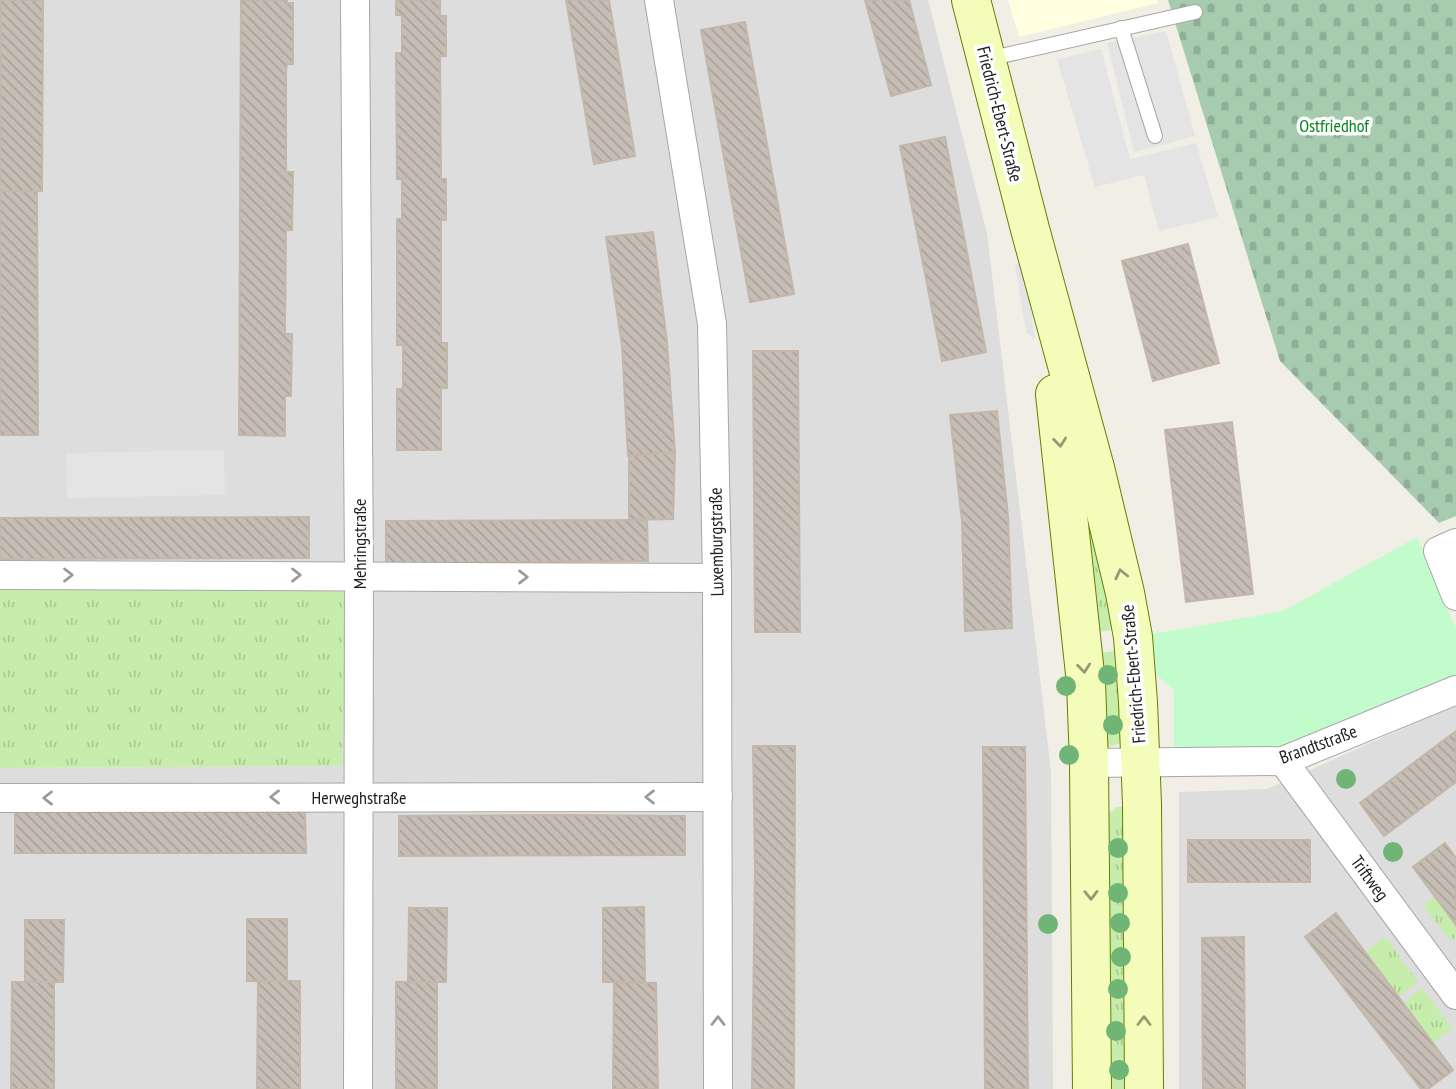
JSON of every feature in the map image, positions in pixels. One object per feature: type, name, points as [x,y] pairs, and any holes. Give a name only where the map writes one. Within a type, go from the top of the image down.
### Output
[{"type":"street","name":"Mehringstraße","points":[[355,0],[359,576],[358,1089]]},
{"type":"street","name":"Luxemburgstraße","points":[[659,0],[712,324],[717,578],[718,1089]]},
{"type":"street","name":"Friedrich-Ebert-Straße","points":[[971,0],[1089,446],[1125,593],[1134,650],[1141,762],[1144,1089]]},
{"type":"street","name":"Friedrich-Ebert-Straße","points":[[1030,229],[1057,414],[1086,682],[1092,1089]]},
{"type":"street","points":[[1456,543],[1438,551],[1456,596]]},
{"type":"street","points":[[0,575],[717,578]]},
{"type":"street","name":"Brandtstraße","points":[[1089,762],[1283,761],[1456,690]]},
{"type":"street","name":"Triftweg","points":[[1283,761],[1456,995]]},
{"type":"street","name":"Herweghstraße","points":[[0,798],[718,797]]},
{"type":"lane","points":[[986,59],[1195,12]]},
{"type":"lane","points":[[1121,29],[1155,136]]},
{"type":"shaded area","points":[[0,0],[928,0],[987,233],[1051,771],[1053,1089],[0,1089],[0,768],[342,766],[0,589]]},
{"type":"shaded area","points":[[1008,0],[1157,0],[1158,3],[1019,37]]},
{"type":"shaded area","points":[[1166,31],[1195,136],[1134,152],[1107,43]]},
{"type":"shaded area","points":[[1101,49],[1130,159],[1196,143],[1218,217],[1159,231],[1144,175],[1095,187],[1057,59]]},
{"type":"shaded area","points":[[1024,260],[1035,340],[1026,332],[1015,265]]},
{"type":"shaded area","points":[[224,450],[225,495],[67,498],[66,453]]},
{"type":"shaded area","points":[[1456,705],[1456,1089],[1179,1089],[1179,792],[1267,789]]},
{"type":"green space","name":"Ostfriedhof","points":[[1168,0],[1456,0],[1456,516],[1439,523],[1280,361]]},
{"type":"green space","points":[[1081,483],[1119,629],[1091,633]]},
{"type":"green space","points":[[1417,537],[1456,629],[1456,683],[1283,761],[1174,746],[1174,690],[1152,671],[1146,635],[1283,611]]},
{"type":"green space","points":[[347,586],[342,766],[0,768],[0,589]]},
{"type":"green space","points":[[1122,650],[1123,740],[1110,747],[1104,743],[1093,654]]},
{"type":"green space","points":[[1116,807],[1131,807],[1132,1089],[1103,1089],[1102,813],[1113,811]]},
{"type":"green space","points":[[1434,897],[1456,925],[1456,937],[1451,941],[1423,906]]},
{"type":"green space","points":[[1385,937],[1418,982],[1398,997],[1365,952]]},
{"type":"green space","points":[[1422,988],[1452,1028],[1433,1044],[1403,1003]]},
{"type":"building","points":[[1,0],[43,0],[42,191],[0,191]]},
{"type":"building","points":[[241,0],[287,0],[287,3],[293,3],[293,64],[287,64],[286,70],[286,172],[293,172],[292,230],[286,230],[285,334],[292,334],[291,396],[285,396],[285,436],[239,435]]},
{"type":"building","points":[[396,0],[440,0],[440,16],[446,16],[446,56],[440,56],[441,179],[446,179],[446,220],[441,220],[441,343],[447,343],[447,388],[441,388],[441,450],[397,450],[397,389],[403,389],[403,345],[397,345],[397,219],[402,219],[402,179],[397,179],[396,53],[402,53],[402,15],[396,15]]},
{"type":"building","points":[[566,0],[609,0],[635,156],[594,164]]},
{"type":"building","points":[[865,0],[909,0],[931,85],[891,96]]},
{"type":"building","points":[[745,22],[794,294],[750,302],[701,30]]},
{"type":"building","points":[[945,137],[986,352],[942,361],[900,146]]},
{"type":"building","points":[[0,191],[37,191],[38,435],[0,435]]},
{"type":"building","points":[[653,232],[667,342],[675,452],[628,456],[622,346],[606,237]]},
{"type":"building","points":[[1188,244],[1219,363],[1153,381],[1122,261]]},
{"type":"building","points":[[753,351],[798,351],[800,632],[755,632]]},
{"type":"building","points":[[997,411],[1008,517],[1012,628],[965,631],[962,521],[950,415]]},
{"type":"building","points":[[1232,422],[1253,594],[1186,602],[1165,430]]},
{"type":"building","points":[[675,452],[673,519],[629,520],[629,456]]},
{"type":"building","points":[[309,517],[309,558],[0,559],[0,518]]},
{"type":"building","points":[[647,520],[648,561],[386,563],[386,521]]},
{"type":"building","points":[[1456,731],[1456,782],[1384,836],[1360,803]]},
{"type":"building","points":[[753,746],[795,746],[794,1089],[752,1089],[755,868]]},
{"type":"building","points":[[983,747],[1025,747],[1028,1089],[985,1089]]},
{"type":"building","points":[[15,812],[305,812],[306,853],[15,853]]},
{"type":"building","points":[[399,816],[685,816],[685,855],[399,856]]},
{"type":"building","points":[[1188,840],[1310,840],[1310,882],[1188,882]]},
{"type":"building","points":[[1445,843],[1456,858],[1456,925],[1413,867]]},
{"type":"building","points":[[644,907],[645,982],[603,982],[603,908]]},
{"type":"building","points":[[409,908],[447,908],[446,982],[408,982]]},
{"type":"building","points":[[1336,913],[1453,1070],[1428,1089],[1421,1089],[1305,937]]},
{"type":"building","points":[[247,919],[287,919],[287,982],[247,981]]},
{"type":"building","points":[[25,920],[64,920],[63,982],[25,982]]},
{"type":"building","points":[[1244,937],[1245,1089],[1203,1089],[1202,938]]},
{"type":"building","points":[[258,981],[300,981],[300,1089],[257,1089]]},
{"type":"building","points":[[12,982],[54,982],[54,1089],[11,1089]]},
{"type":"building","points":[[396,982],[437,982],[437,1089],[396,1089]]},
{"type":"building","points":[[614,982],[656,983],[658,1089],[613,1089]]}]
